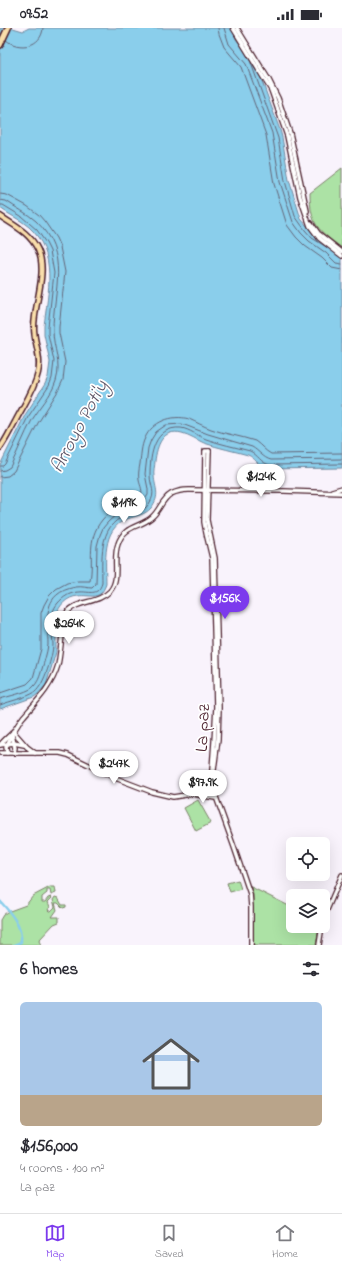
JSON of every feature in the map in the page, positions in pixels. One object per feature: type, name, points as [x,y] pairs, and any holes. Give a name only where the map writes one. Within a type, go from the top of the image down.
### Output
[{"type":"highway","points":[[0,45],[8,28]]},
{"type":"main road","points":[[0,216],[20,228],[32,240],[40,255],[41,269],[34,326],[39,359],[38,372],[25,404],[0,448]]},
{"type":"street","points":[[233,28],[271,90],[287,136],[300,197],[310,226],[319,238],[342,256]]},
{"type":"street","points":[[237,28],[267,76],[278,98],[290,133],[310,222],[318,233],[342,252]]},
{"type":"street","name":"La paz","points":[[206,490],[205,451],[209,451],[204,522],[212,558],[216,707],[211,787]]},
{"type":"street","points":[[326,492],[342,488]]},
{"type":"street","points":[[0,745],[43,695],[53,679],[60,653],[62,622],[67,612],[77,605],[102,598],[110,590],[115,580],[117,547],[122,536],[131,528],[150,518],[167,497],[179,491],[206,490],[342,493]]},
{"type":"street","points":[[13,731],[25,746],[36,753]]},
{"type":"street","points":[[7,753],[7,744],[12,735],[15,748],[14,753]]},
{"type":"street","points":[[0,745],[14,744],[25,746]]},
{"type":"street","points":[[0,753],[60,753],[68,755],[118,779],[152,792],[173,797],[192,794],[211,787],[250,894],[251,945]]},
{"type":"street","points":[[192,794],[215,798]]},
{"type":"street","points":[[330,903],[342,875]]},
{"type":"street","points":[[319,945],[321,933]]},
{"type":"green space","points":[[342,168],[342,248],[317,226],[310,204],[310,193]]},
{"type":"green space","points":[[198,800],[211,823],[196,831],[184,808]]},
{"type":"green space","points":[[238,880],[241,889],[230,892],[227,883]]},
{"type":"green space","points":[[50,887],[55,887],[56,893],[51,895],[50,890],[47,890],[47,893],[42,897],[42,902],[45,902],[48,898],[52,898],[48,902],[50,907],[48,910],[51,911],[55,907],[53,900],[55,897],[58,898],[62,905],[66,905],[66,907],[63,908],[58,903],[55,903],[57,910],[52,917],[59,917],[59,922],[54,924],[40,939],[39,941],[41,945],[0,945],[0,920],[3,915],[26,905],[33,896]]},
{"type":"green space","points":[[251,887],[286,904],[286,933],[318,933],[316,945],[253,945],[253,895]]},
{"type":"water","points":[[0,28],[13,28],[23,31],[29,28],[232,28],[236,39],[256,65],[280,130],[289,180],[301,219],[315,235],[342,257],[342,468],[266,469],[248,455],[204,443],[182,433],[175,432],[165,436],[159,444],[155,461],[154,474],[157,492],[156,499],[151,508],[146,512],[127,519],[113,530],[107,547],[106,584],[104,590],[95,596],[78,596],[70,598],[61,605],[56,616],[56,652],[46,685],[34,697],[0,709],[0,465],[25,415],[45,384],[48,377],[50,362],[44,334],[49,287],[48,261],[38,237],[29,227],[0,208]]},
{"type":"waterway","name":"Arroyo Poti'y","points":[[0,901],[12,915],[20,931],[21,942],[14,945]]}]
